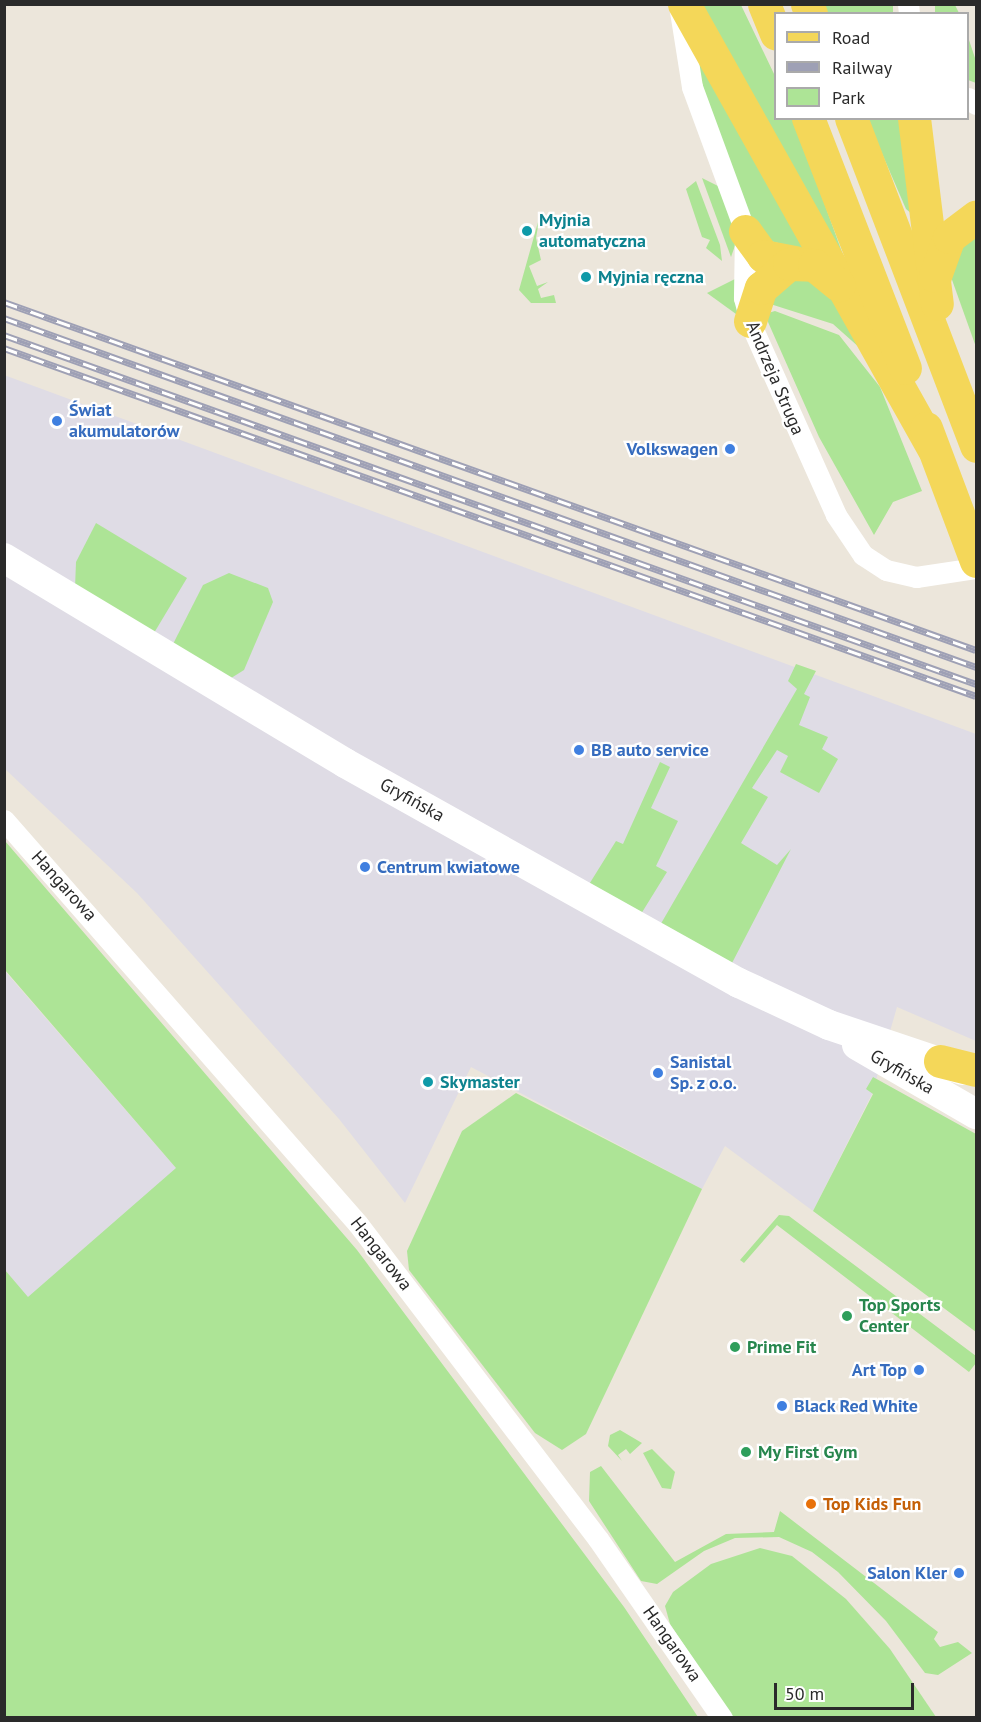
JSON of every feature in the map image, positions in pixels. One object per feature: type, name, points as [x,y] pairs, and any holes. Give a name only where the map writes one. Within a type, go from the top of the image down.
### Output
[{"type":"main road","points":[[684,4],[933,448]]},
{"type":"main road","points":[[764,4],[774,29]]},
{"type":"main road","points":[[809,120],[976,561]]},
{"type":"main road","points":[[852,120],[976,446]]},
{"type":"main road","points":[[914,120],[933,284],[948,373]]},
{"type":"main road","points":[[933,284],[949,237],[976,217]]},
{"type":"main road","points":[[745,231],[758,253],[823,269],[846,294]]},
{"type":"main road","points":[[750,321],[761,288],[795,262]]},
{"type":"main road","points":[[940,1061],[976,1070]]},
{"type":"street","name":"Andrzeja Struga","points":[[679,4],[692,87],[745,231],[744,298],[750,321],[855,545],[896,573],[945,573],[976,568]]},
{"type":"street","name":"Gryfińska","points":[[4,558],[345,763],[739,983],[829,1025],[976,1075]]},
{"type":"street","name":"Hangarowa","points":[[4,820],[358,1224],[598,1539],[722,1718]]},
{"type":"street","name":"Gryfińska","points":[[829,1025],[877,1059],[976,1114]]},
{"type":"shaded area","points":[[4,375],[976,734],[976,1041],[897,1007],[872,1094],[813,1211],[725,1146],[702,1189],[471,1067],[405,1203],[339,1119],[137,893],[5,769]]},
{"type":"shaded area","points":[[4,970],[177,1169],[28,1298],[5,1270]]},
{"type":"green space","points":[[697,5],[741,5],[774,74],[774,120],[794,120],[843,255]]},
{"type":"green space","points":[[822,5],[893,5],[893,12],[822,12]]},
{"type":"green space","points":[[935,5],[955,5],[958,12],[935,12]]},
{"type":"green space","points":[[969,40],[976,61],[976,83],[969,80]]},
{"type":"green space","points":[[695,44],[815,253],[756,237],[700,85]]},
{"type":"green space","points":[[867,120],[901,120],[912,214],[906,209]]},
{"type":"green space","points":[[702,178],[718,186],[738,237],[731,257]]},
{"type":"green space","points":[[696,181],[720,245],[722,261],[706,248],[710,240],[702,237],[686,189]]},
{"type":"green space","points":[[540,215],[536,238],[541,260],[529,266],[537,286],[548,282],[538,289],[541,298],[554,295],[556,303],[531,303],[519,290]]},
{"type":"green space","points":[[976,227],[976,347],[951,277],[956,243]]},
{"type":"green space","points":[[735,279],[738,312],[736,314],[707,293]]},
{"type":"green space","points":[[783,280],[821,280],[861,349],[833,324],[764,302]]},
{"type":"green space","points":[[775,311],[839,335],[880,387],[922,491],[893,502],[874,535],[819,437],[768,322],[768,313]]},
{"type":"green space","points":[[96,523],[187,578],[154,633],[75,588],[76,562]]},
{"type":"green space","points":[[229,573],[268,588],[273,602],[244,670],[228,680],[172,646],[203,585]]},
{"type":"green space","points":[[796,664],[816,671],[804,694],[810,697],[799,725],[828,737],[822,749],[838,759],[819,793],[780,772],[788,756],[777,750],[752,788],[768,797],[741,843],[777,865],[791,849],[732,963],[659,927],[797,689],[788,681]]},
{"type":"green space","points":[[660,762],[670,767],[651,808],[678,821],[656,866],[667,872],[641,914],[588,886],[616,841],[623,844]]},
{"type":"green space","points":[[5,841],[357,1250],[624,1607],[698,1717],[5,1717],[5,1270],[28,1297],[176,1168],[5,970]]},
{"type":"green space","points":[[873,1077],[976,1134],[976,1332],[813,1211],[873,1094],[866,1089]]},
{"type":"green space","points":[[516,1093],[702,1189],[586,1434],[562,1450],[535,1433],[409,1270],[407,1251],[462,1131]]},
{"type":"green space","points":[[779,1215],[789,1216],[976,1356],[976,1363],[969,1372],[777,1225],[744,1263],[740,1260]]},
{"type":"green space","points":[[620,1430],[642,1443],[630,1454],[626,1449],[618,1455],[622,1461],[608,1446],[610,1435]]},
{"type":"green space","points":[[652,1449],[675,1472],[671,1489],[662,1488],[643,1453]]},
{"type":"green space","points":[[601,1466],[675,1562],[726,1534],[774,1532],[780,1511],[938,1632],[934,1639],[940,1647],[958,1642],[972,1653],[938,1675],[925,1673],[886,1621],[838,1572],[812,1552],[779,1537],[735,1538],[704,1551],[657,1584],[641,1581],[589,1501],[590,1472]]},
{"type":"green space","points":[[760,1548],[792,1556],[846,1599],[890,1649],[936,1717],[732,1717],[670,1624],[665,1606],[673,1592],[711,1564]]},
{"type":"railway","points":[[4,302],[976,650]]},
{"type":"railway","points":[[4,318],[976,667]]},
{"type":"railway","points":[[4,335],[976,684]]},
{"type":"railway","points":[[4,348],[976,696]]},
{"type":"place","name":"Myjnia automatyczna","points":[[527,231]]},
{"type":"place","name":"Myjnia ręczna","points":[[586,277]]},
{"type":"place","name":"Świat akumulatorów","points":[[57,421]]},
{"type":"place","name":"Volkswagen","points":[[730,449]]},
{"type":"place","name":"BB auto service","points":[[579,750]]},
{"type":"place","name":"Centrum kwiatowe","points":[[365,867]]},
{"type":"place","name":"Sanistal Sp. z o.o.","points":[[658,1073]]},
{"type":"place","name":"Skymaster","points":[[428,1082]]},
{"type":"place","name":"Top Sports Center","points":[[847,1316]]},
{"type":"place","name":"Prime Fit","points":[[735,1347]]},
{"type":"place","name":"Art Top","points":[[919,1370]]},
{"type":"place","name":"Black Red White","points":[[782,1406]]},
{"type":"place","name":"My First Gym","points":[[746,1452]]},
{"type":"place","name":"Top Kids Fun","points":[[811,1504]]},
{"type":"place","name":"Salon Kler","points":[[959,1573]]}]
